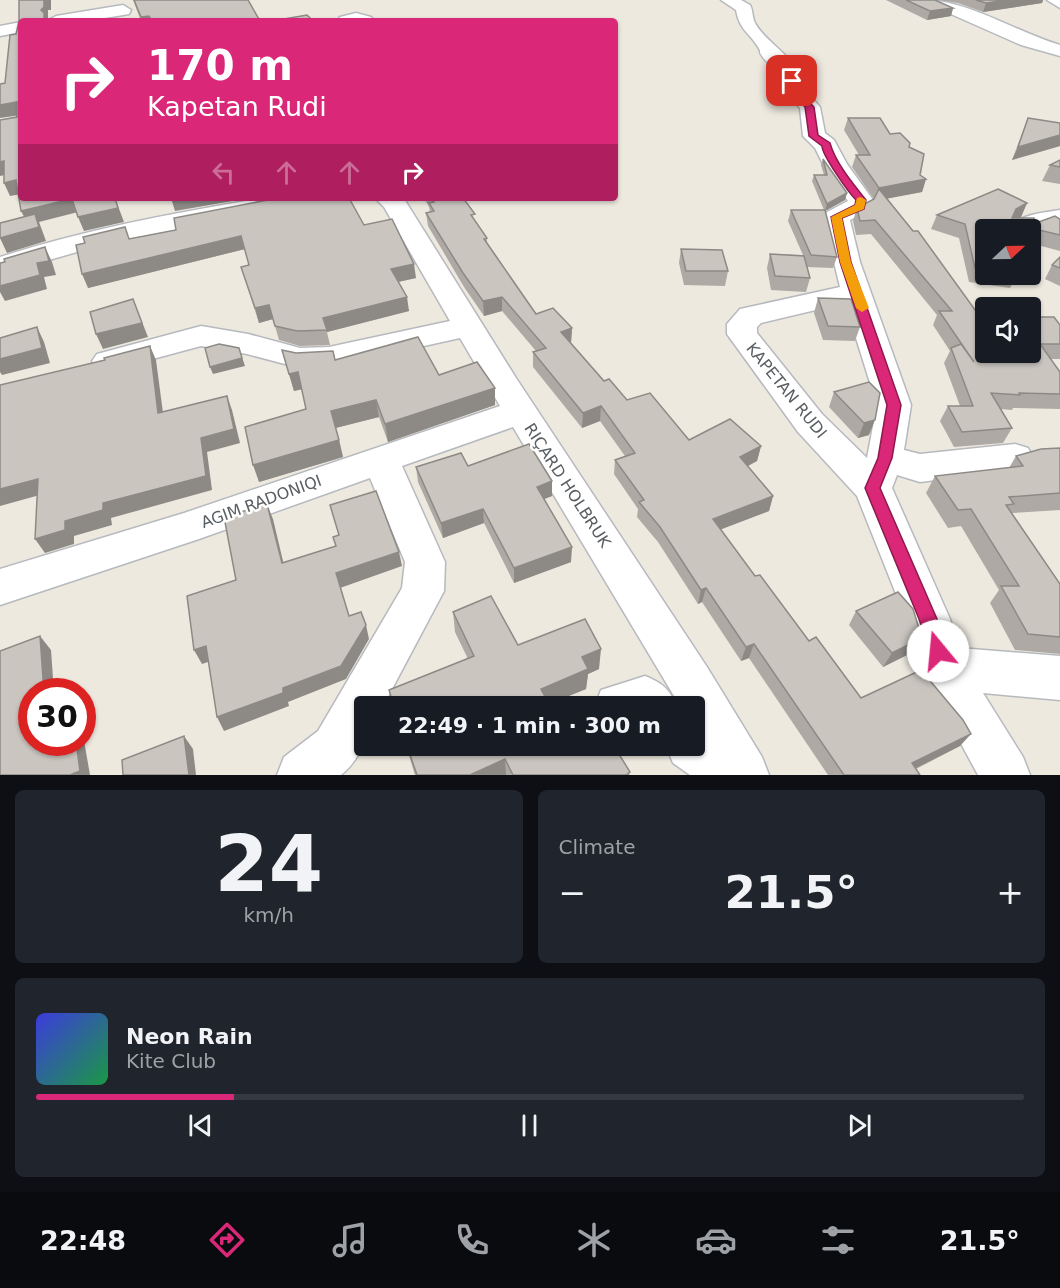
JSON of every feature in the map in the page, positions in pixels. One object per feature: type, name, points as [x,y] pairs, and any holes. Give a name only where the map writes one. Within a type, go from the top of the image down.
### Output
[{"type":"street","points":[[729,0],[744,8],[747,24],[753,33],[788,71],[792,88],[810,107],[814,136],[826,145],[826,150],[841,170],[846,184],[861,200],[860,207],[836,217],[846,262],[894,405],[879,473],[1015,457]]},
{"type":"street","points":[[932,0],[1001,30],[1060,51]]},
{"type":"street","points":[[1055,0],[1060,3]]},
{"type":"street","points":[[75,18],[124,10]]},
{"type":"street","points":[[0,30],[18,27]]},
{"type":"street","points":[[151,201],[159,226]]},
{"type":"street","points":[[0,266],[33,254],[159,226],[288,201]]},
{"type":"street","name":"RIÇARD HOLBRUK","points":[[392,201],[705,703],[744,775]]},
{"type":"street","points":[[1041,221],[1060,218]]},
{"type":"street","name":"KAPETAN RUDI","points":[[857,292],[751,316],[742,324],[742,334],[810,423],[879,473],[943,668],[1005,775]]},
{"type":"street","points":[[78,369],[201,336],[248,344],[300,358],[329,357],[469,326]]},
{"type":"street","name":"AGIM RADONIQI","points":[[0,587],[185,528],[380,458],[521,411]]},
{"type":"street","points":[[302,775],[335,748],[423,591],[425,561],[380,458]]},
{"type":"street","points":[[943,668],[1060,678]]},
{"type":"street","points":[[705,756],[733,775]]},
{"type":"building","points":[[19,0],[44,0],[44,7],[41,10],[44,18],[19,18]]},
{"type":"building","points":[[134,0],[248,0],[258,18],[150,18],[149,16],[141,17]]},
{"type":"building","points":[[906,0],[935,0],[953,8],[930,11]]},
{"type":"building","points":[[976,0],[1008,0],[986,3]]},
{"type":"building","points":[[307,15],[310,18],[290,18]]},
{"type":"building","points":[[18,25],[18,192],[16,180],[4,183],[4,161],[0,162],[0,120],[17,117],[17,102],[0,105],[0,84],[5,83],[10,35],[16,34]]},
{"type":"building","points":[[848,118],[880,118],[890,134],[900,133],[910,143],[909,147],[924,154],[920,175],[926,179],[879,188],[856,155],[870,155]]},
{"type":"building","points":[[1028,118],[1060,123],[1060,135],[1018,147]]},
{"type":"building","points":[[823,159],[847,193],[827,204],[814,175],[827,175]]},
{"type":"building","points":[[1060,160],[1060,167],[1050,165]]},
{"type":"building","points":[[879,189],[913,231],[918,231],[975,310],[975,363],[1041,363],[1041,345],[1060,372],[1060,394],[991,393],[1012,428],[962,432],[948,406],[973,406],[951,348],[961,344],[974,362],[939,311],[952,311],[875,220],[860,221],[857,208],[874,199]]},
{"type":"building","points":[[998,189],[1027,203],[1016,209],[1012,218],[1034,219],[975,219],[975,268],[965,224],[937,215]]},
{"type":"building","points":[[19,201],[64,201],[21,211]]},
{"type":"building","points":[[73,201],[116,201],[118,208],[78,217]]},
{"type":"building","points":[[262,201],[351,201],[364,225],[392,219],[414,264],[391,269],[407,297],[323,318],[327,330],[297,331],[275,326],[269,305],[255,308],[241,267],[249,265],[241,236],[82,274],[76,245],[85,243],[83,237],[125,227],[129,239],[176,230],[174,218]]},
{"type":"building","points":[[465,201],[475,214],[471,215],[487,238],[484,239],[536,314],[553,308],[572,328],[561,332],[604,381],[609,379],[627,400],[650,393],[689,440],[730,419],[761,446],[740,457],[773,496],[713,519],[755,576],[760,575],[809,641],[816,637],[861,698],[921,670],[963,720],[971,734],[912,763],[920,775],[844,775],[754,644],[746,647],[706,588],[701,590],[660,527],[639,502],[644,500],[615,460],[635,453],[601,406],[583,413],[533,352],[546,348],[502,297],[483,301],[426,213],[434,211],[429,203]]},
{"type":"building","points":[[791,210],[825,210],[837,257],[811,255]]},
{"type":"building","points":[[35,214],[39,227],[0,238],[0,223]]},
{"type":"building","points":[[1055,216],[1060,219],[1060,235],[1041,230],[1041,221]]},
{"type":"building","points":[[45,247],[49,261],[37,263],[40,275],[0,286],[0,263],[5,262],[4,259]]},
{"type":"building","points":[[681,249],[722,250],[728,271],[686,271]]},
{"type":"building","points":[[770,254],[804,256],[810,278],[775,276]]},
{"type":"building","points":[[1060,257],[1060,268],[1052,265]]},
{"type":"building","points":[[818,298],[851,299],[860,327],[828,326]]},
{"type":"building","points":[[133,299],[142,323],[96,334],[90,312]]},
{"type":"building","points":[[1041,317],[1054,317],[1060,325],[1060,344],[1041,344]]},
{"type":"building","points":[[37,327],[42,348],[0,359],[0,338]]},
{"type":"building","points":[[418,337],[439,375],[477,362],[495,388],[385,424],[376,400],[331,411],[339,440],[253,465],[245,427],[306,409],[298,372],[289,374],[282,350],[296,353],[333,351],[335,360]]},
{"type":"building","points":[[219,344],[239,348],[242,358],[210,367],[205,348]]},
{"type":"building","points":[[150,346],[158,413],[227,396],[234,429],[201,438],[206,476],[103,503],[103,510],[65,521],[65,530],[35,539],[38,479],[0,489],[0,385],[105,360],[104,358]]},
{"type":"building","points":[[869,382],[880,393],[875,420],[864,423],[834,392]]},
{"type":"building","points":[[529,444],[552,481],[537,487],[572,547],[514,568],[483,509],[441,523],[416,467],[461,453],[468,466]]},
{"type":"building","points":[[1060,448],[1060,493],[1009,497],[1014,504],[1006,505],[1060,584],[1060,637],[1028,634],[1001,586],[1019,586],[971,509],[958,510],[935,476],[1023,466],[1016,456],[1041,449]]},
{"type":"building","points":[[376,491],[399,552],[336,573],[349,616],[361,612],[366,625],[341,666],[283,688],[283,693],[217,717],[206,646],[194,650],[187,596],[236,580],[224,517],[267,504],[282,563],[336,546],[333,537],[339,535],[330,505]]},
{"type":"building","points":[[898,592],[913,609],[922,638],[892,653],[856,611]]},
{"type":"building","points":[[491,596],[518,645],[585,619],[601,649],[582,657],[588,669],[541,689],[545,696],[391,696],[389,690],[474,656],[453,612]]},
{"type":"building","points":[[40,636],[43,678],[18,678],[18,756],[78,756],[80,771],[70,775],[0,775],[0,651]]},
{"type":"building","points":[[184,736],[189,775],[123,775],[122,760]]},
{"type":"building","points":[[410,756],[620,756],[630,772],[626,775],[513,775],[505,759],[470,775],[417,775]]},
{"type":"slow traffic","points":[[861,200],[860,207],[836,217],[846,262],[862,308]]},
{"type":"route","points":[[792,81],[792,88],[810,107],[811,130],[814,136],[826,145],[826,150],[841,170],[846,184],[861,200],[860,207],[836,217],[846,262],[882,363],[894,405],[885,458],[873,488],[928,619],[938,651]]}]
